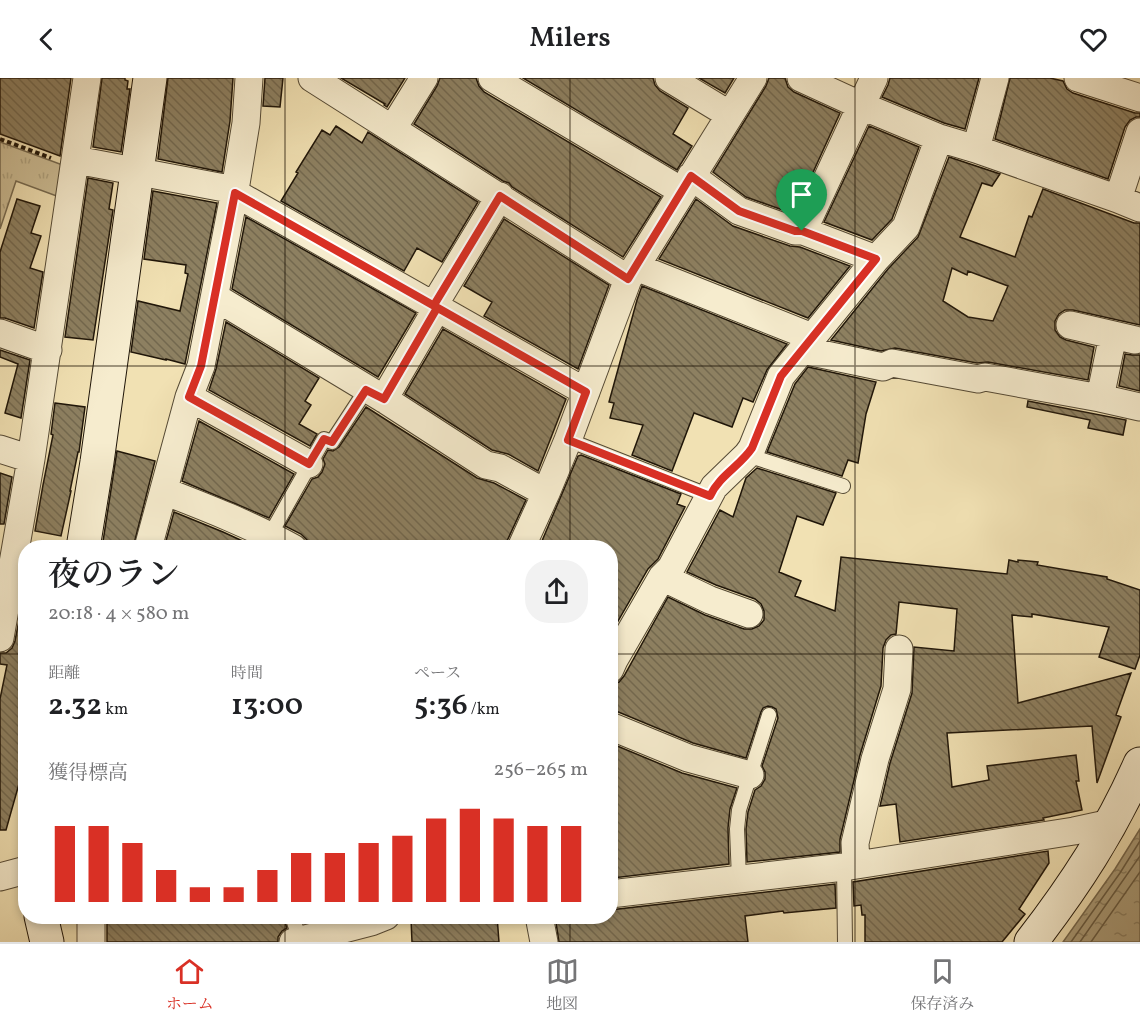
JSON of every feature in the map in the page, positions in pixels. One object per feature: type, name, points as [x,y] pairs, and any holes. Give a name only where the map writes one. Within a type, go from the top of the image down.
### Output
[{"type":"street","points":[[0,638],[48,351],[87,78]]},
{"type":"street","points":[[84,540],[150,78]]},
{"type":"street","points":[[150,540],[189,397],[201,366],[235,192],[246,123],[249,78]]},
{"type":"street","points":[[312,78],[500,196],[632,273],[807,343],[883,367],[892,363],[978,379],[985,377],[1140,407]]},
{"type":"street","points":[[393,129],[424,78]]},
{"type":"street","points":[[492,78],[739,211],[795,231],[802,231],[876,259]]},
{"type":"street","points":[[669,78],[730,115]]},
{"type":"street","points":[[525,540],[568,440],[632,273],[753,78]]},
{"type":"street","points":[[801,78],[939,138],[1129,204],[1140,132]]},
{"type":"street","points":[[802,231],[874,78]]},
{"type":"street","points":[[976,149],[995,78]]},
{"type":"street","points":[[1078,78],[1140,98]]},
{"type":"street","points":[[618,648],[662,577],[671,568],[714,487],[752,448],[781,376],[876,259],[906,227],[939,138]]},
{"type":"street","points":[[75,164],[137,172],[235,192],[586,392]]},
{"type":"street","points":[[375,395],[436,307],[500,196]]},
{"type":"street","points":[[214,297],[486,465],[500,468],[546,493]]},
{"type":"street","points":[[1070,325],[1124,338],[1100,398]]},
{"type":"street","points":[[0,333],[48,351]]},
{"type":"street","points":[[189,397],[309,464]]},
{"type":"street","points":[[0,449],[31,459]]},
{"type":"street","points":[[164,491],[212,509],[279,540]]},
{"type":"street","points":[[662,577],[710,600],[749,614]]},
{"type":"street","points":[[850,866],[875,759],[897,689],[899,649]]},
{"type":"street","points":[[618,729],[688,758],[750,775]]},
{"type":"street","points":[[1031,942],[1076,881],[1111,823],[1140,764]]},
{"type":"street","points":[[618,893],[850,866],[1074,831],[1111,823]]},
{"type":"street","points":[[0,877],[18,872]]},
{"type":"street","points":[[43,924],[47,942]]},
{"type":"street","points":[[91,924],[91,942]]},
{"type":"street","points":[[295,933],[374,924]]},
{"type":"street","points":[[541,924],[544,942]]},
{"type":"lane","points":[[281,540],[309,464],[324,439],[332,442],[375,395]]},
{"type":"lane","points":[[568,440],[710,496]]},
{"type":"lane","points":[[747,455],[843,486]]},
{"type":"lane","points":[[739,879],[737,829],[739,810],[769,715]]},
{"type":"lane","points":[[845,942],[850,866]]},
{"type":"path","points":[[0,139],[75,164]]},
{"type":"green space","points":[[0,142],[68,167],[62,198],[16,181],[0,229]]},
{"type":"water","points":[[1140,829],[1140,942],[1063,942],[1115,869]]},
{"type":"building","points":[[0,78],[71,78],[60,156],[0,134]]},
{"type":"building","points":[[102,78],[125,78],[128,81],[127,89],[130,89],[121,152],[93,147]]},
{"type":"building","points":[[168,78],[233,78],[230,121],[222,172],[158,159]]},
{"type":"building","points":[[265,78],[283,78],[280,107],[263,106]]},
{"type":"building","points":[[341,78],[405,78],[387,107]]},
{"type":"building","points":[[440,78],[476,78],[484,92],[661,197],[623,257],[414,124]]},
{"type":"building","points":[[523,78],[653,78],[660,91],[688,108],[673,134],[692,146],[677,170]]},
{"type":"building","points":[[699,78],[734,78],[725,93]]},
{"type":"building","points":[[769,78],[785,78],[788,87],[794,92],[840,113],[794,214],[746,197],[713,172]]},
{"type":"building","points":[[890,78],[979,78],[965,129],[944,123],[882,97]]},
{"type":"building","points":[[1010,78],[1050,78],[1063,81],[1067,89],[1073,93],[1140,113],[1140,117],[1130,120],[1125,127],[1108,179],[995,139]]},
{"type":"building","points":[[336,126],[362,143],[368,132],[478,202],[442,262],[417,248],[404,271],[281,201],[322,130],[330,135]]},
{"type":"building","points":[[869,126],[919,147],[892,219],[872,240],[824,222]]},
{"type":"building","points":[[949,157],[1000,174],[992,186],[982,183],[960,237],[1015,257],[1029,216],[1032,217],[1043,189],[1134,223],[1140,223],[1140,325],[1073,310],[1065,310],[1059,314],[1055,321],[1055,330],[1060,337],[1094,347],[1088,380],[895,348],[881,351],[831,340],[888,269],[918,237]],"holes":[[[952,268],[967,275],[968,271],[1008,286],[993,321],[968,317],[943,301]]]},
{"type":"building","points":[[88,178],[113,183],[109,209],[113,210],[93,340],[65,337]]},
{"type":"building","points":[[153,191],[217,203],[185,364],[131,352],[138,301],[180,311],[188,274],[185,273],[186,265],[144,259]]},
{"type":"building","points":[[17,199],[40,206],[31,233],[41,236],[30,268],[43,272],[34,328],[0,318],[0,252]]},
{"type":"building","points":[[696,199],[733,226],[790,246],[800,247],[850,266],[808,318],[659,259]]},
{"type":"building","points":[[246,217],[416,313],[378,377],[232,289]]},
{"type":"building","points":[[504,219],[609,285],[578,369],[484,316],[492,302],[464,286]]},
{"type":"building","points":[[642,286],[787,344],[767,370],[753,402],[743,398],[732,427],[694,413],[672,471],[632,455],[643,425],[610,418],[614,403],[609,402]]},
{"type":"building","points":[[226,322],[319,378],[305,401],[311,405],[299,424],[317,434],[310,446],[209,390]]},
{"type":"building","points":[[443,329],[566,399],[538,471],[508,454],[492,450],[405,394]]},
{"type":"building","points":[[0,350],[30,360],[21,418],[5,413],[18,364],[0,357]]},
{"type":"building","points":[[1125,354],[1140,355],[1140,391],[1119,386]]},
{"type":"building","points":[[808,367],[876,382],[866,414],[858,463],[848,460],[842,476],[767,452],[795,384]]},
{"type":"building","points":[[1028,401],[1126,420],[1123,435],[1088,428],[1090,420],[1027,407]]},
{"type":"building","points":[[55,403],[85,407],[79,452],[61,536],[35,531],[53,435],[51,434]]},
{"type":"building","points":[[366,407],[477,478],[494,483],[526,500],[507,540],[307,540],[301,534],[285,526],[312,479],[318,477],[322,472],[325,464],[323,459],[328,450],[333,451],[339,447]]},
{"type":"building","points":[[199,421],[294,474],[269,518],[182,481]]},
{"type":"building","points":[[117,451],[155,461],[135,540],[103,540]]},
{"type":"building","points":[[581,455],[681,494],[677,504],[685,507],[658,559],[648,569],[618,621],[618,540],[542,540],[578,456]]},
{"type":"building","points":[[757,468],[836,493],[823,525],[797,516],[779,572],[801,581],[795,596],[835,611],[841,557],[1007,574],[1009,560],[1038,562],[1037,565],[1107,577],[1107,579],[1140,590],[1140,655],[1135,669],[1099,657],[1109,627],[1032,614],[1032,617],[1012,615],[1018,703],[1131,673],[1116,715],[1121,717],[1097,783],[1092,726],[947,733],[952,787],[989,780],[987,766],[1076,755],[1079,781],[1076,781],[1082,810],[1043,818],[1044,820],[900,842],[896,804],[880,806],[890,763],[912,693],[914,647],[954,651],[957,609],[899,602],[896,634],[886,640],[883,648],[881,686],[860,755],[840,839],[840,852],[747,862],[748,812],[755,790],[765,779],[762,766],[778,718],[776,709],[768,706],[763,708],[746,758],[693,743],[618,712],[618,682],[624,676],[668,597],[705,615],[744,629],[759,626],[764,620],[761,604],[755,599],[687,572],[720,510],[733,517],[746,478]]},
{"type":"building","points":[[0,473],[12,477],[4,524],[0,524]]},
{"type":"building","points":[[174,512],[240,540],[166,540]]},
{"type":"building","points":[[18,626],[18,787],[6,830],[0,830],[0,699],[7,665],[0,664],[0,653],[6,653],[15,641]]},
{"type":"building","points":[[618,746],[682,773],[737,788],[730,809],[728,828],[729,864],[618,877]]},
{"type":"building","points":[[1048,851],[1049,863],[1019,909],[1025,914],[1002,942],[865,942],[865,915],[862,915],[861,905],[854,906],[853,882]]},
{"type":"building","points":[[835,884],[836,908],[745,916],[748,942],[559,942],[556,924],[618,924],[618,909]]},
{"type":"building","points":[[107,924],[286,924],[287,928],[278,937],[278,942],[107,942]]},
{"type":"building","points":[[411,924],[498,924],[499,942],[412,942]]},
{"type":"route","points":[[802,231],[795,231],[739,211],[691,176],[628,279],[500,196],[434,305],[437,308],[384,399],[366,390],[332,442],[324,439],[309,464],[189,397],[201,366],[235,193],[437,308],[586,392],[568,440],[710,496],[714,487],[752,448],[781,376],[876,259],[802,231]]}]
